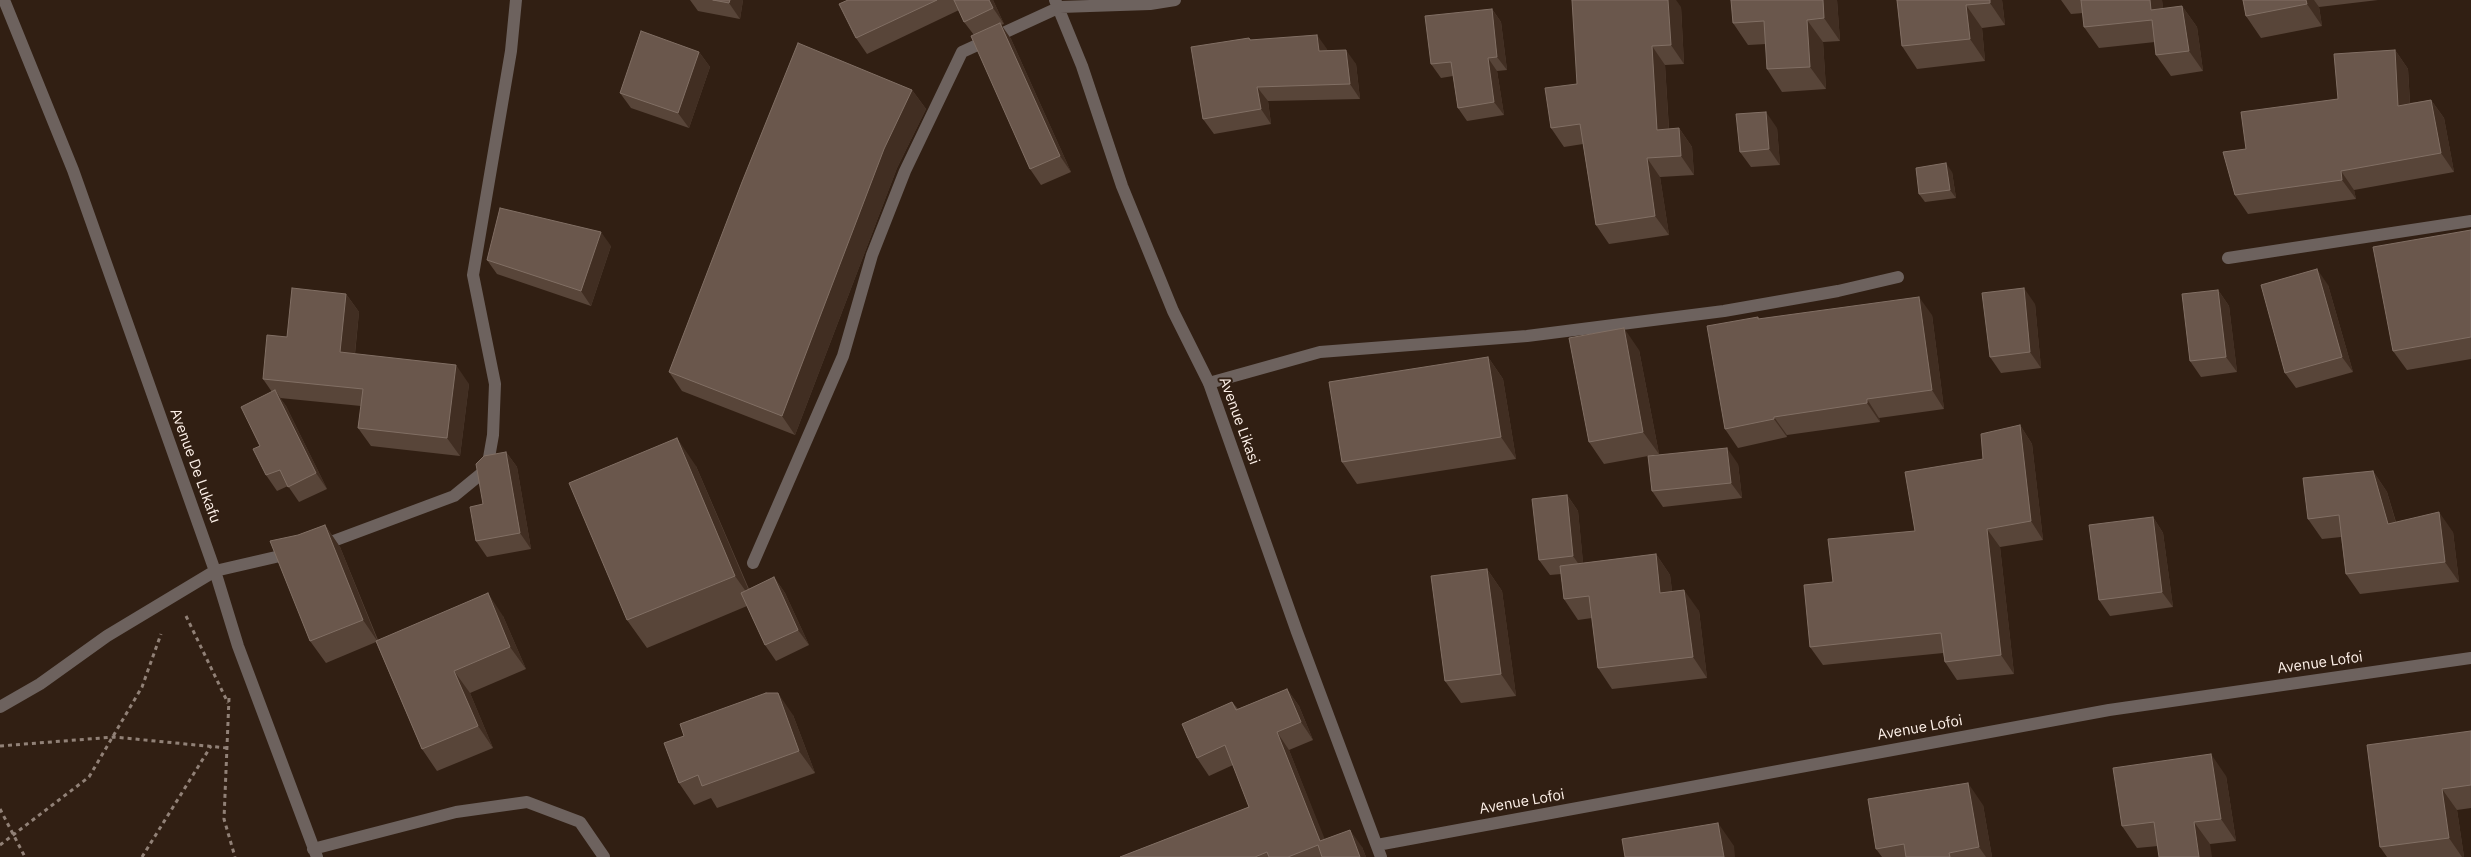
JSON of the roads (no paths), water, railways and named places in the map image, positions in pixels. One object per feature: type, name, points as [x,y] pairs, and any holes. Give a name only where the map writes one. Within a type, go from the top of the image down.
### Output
[{"type":"street","name":"Avenue De Lukafu","points":[[4,0],[73,170],[215,571],[238,646],[315,853]]},
{"type":"street","points":[[0,707],[40,684],[107,636],[175,593],[215,571],[307,550],[454,496],[487,469],[493,435],[495,384],[473,275],[511,51],[516,0]]},
{"type":"street","points":[[753,563],[843,356],[872,255],[906,171],[962,52],[1058,4],[1176,0]]},
{"type":"street","name":"Avenue Likasi","points":[[1058,4],[1082,66],[1122,186],[1172,312],[1209,383],[1297,632],[1379,851]]},
{"type":"street","points":[[2228,258],[2471,221]]},
{"type":"street","points":[[1209,383],[1320,352],[1537,335],[1724,311],[1838,291],[1898,277]]},
{"type":"street","name":"Avenue Lofoi","points":[[1379,851],[2109,710],[2471,658]]},
{"type":"street","points":[[315,853],[456,812],[527,802],[580,822],[604,857]]}]
